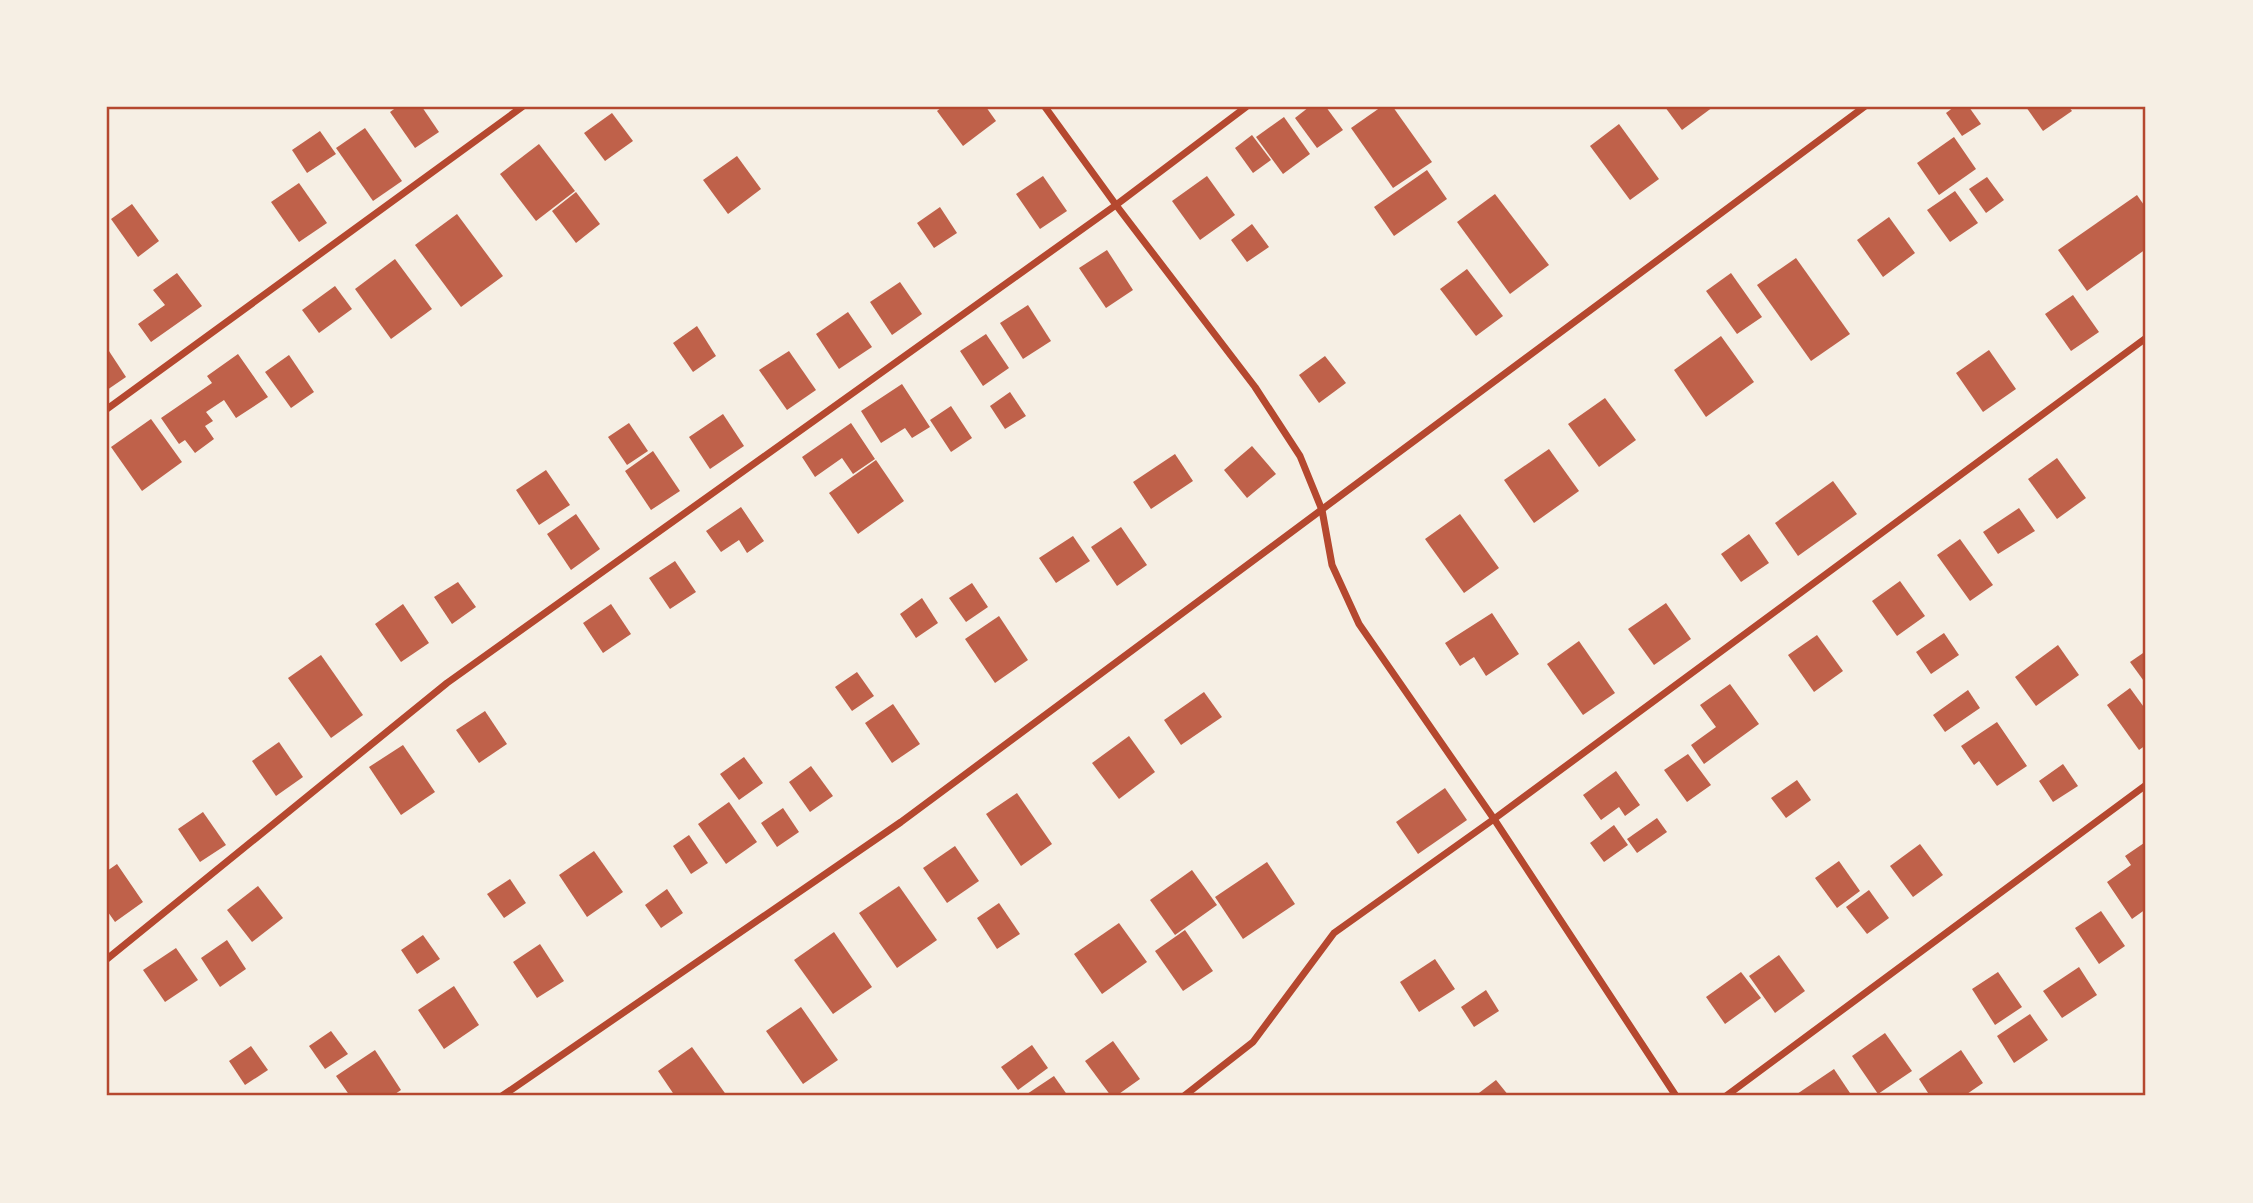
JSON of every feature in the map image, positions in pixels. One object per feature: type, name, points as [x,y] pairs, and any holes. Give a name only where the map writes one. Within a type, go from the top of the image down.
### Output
[{"type":"street","points":[[107,409],[522,107]]},
{"type":"street","points":[[1045,107],[1255,387],[1300,457],[1322,510],[1332,565],[1359,624],[1494,819],[1676,1096]]},
{"type":"street","points":[[107,959],[447,683],[1116,205],[1246,107]]},
{"type":"street","points":[[502,1096],[901,822],[1864,107]]},
{"type":"street","points":[[1184,1096],[1252,1042],[1335,933],[1494,819],[2146,338]]},
{"type":"street","points":[[1726,1096],[2146,785]]},
{"type":"building","points":[[397,107],[422,107],[439,132],[415,148],[390,112]]},
{"type":"building","points":[[942,107],[986,107],[996,121],[963,146],[937,111]]},
{"type":"building","points":[[1309,107],[1326,107],[1343,130],[1317,148],[1295,118]]},
{"type":"building","points":[[1381,107],[1393,107],[1432,162],[1393,188],[1351,128]]},
{"type":"building","points":[[1665,107],[1713,107],[1682,130]]},
{"type":"building","points":[[1954,107],[1969,107],[1981,124],[1962,136],[1946,113]]},
{"type":"building","points":[[2026,107],[2069,107],[2072,111],[2043,131]]},
{"type":"building","points":[[612,113],[633,141],[605,161],[584,133]]},
{"type":"building","points":[[1284,117],[1310,154],[1283,174],[1256,137]]},
{"type":"building","points":[[1619,124],[1659,179],[1630,200],[1590,146]]},
{"type":"building","points":[[365,128],[402,181],[373,201],[336,148]]},
{"type":"building","points":[[320,131],[336,154],[307,173],[292,150]]},
{"type":"building","points":[[1252,135],[1271,160],[1253,173],[1235,148]]},
{"type":"building","points":[[1954,137],[1976,169],[1939,195],[1917,163]]},
{"type":"building","points":[[539,144],[575,191],[536,221],[500,174]]},
{"type":"building","points":[[737,156],[761,189],[728,214],[703,180]]},
{"type":"building","points":[[1427,170],[1447,199],[1394,236],[1374,207]]},
{"type":"building","points":[[1043,176],[1067,211],[1040,229],[1016,194]]},
{"type":"building","points":[[1207,176],[1235,215],[1200,240],[1172,201]]},
{"type":"building","points":[[1987,177],[2004,200],[1986,213],[1969,189]]},
{"type":"building","points":[[299,183],[327,223],[299,242],[271,202]]},
{"type":"building","points":[[1955,191],[1978,223],[1950,242],[1927,210]]},
{"type":"building","points":[[576,192],[600,224],[576,243],[552,211]]},
{"type":"building","points":[[1495,194],[1549,265],[1510,294],[1457,222]]},
{"type":"building","points":[[2137,195],[2146,208],[2146,249],[2087,291],[2058,250]]},
{"type":"building","points":[[132,204],[159,241],[138,257],[111,219]]},
{"type":"building","points":[[940,207],[957,233],[934,248],[917,223]]},
{"type":"building","points":[[457,214],[503,276],[461,307],[415,245]]},
{"type":"building","points":[[1889,217],[1915,253],[1883,277],[1857,240]]},
{"type":"building","points":[[1252,224],[1269,247],[1247,262],[1231,240]]},
{"type":"building","points":[[1107,250],[1133,290],[1106,308],[1079,268]]},
{"type":"building","points":[[1796,258],[1850,334],[1811,361],[1757,285]]},
{"type":"building","points":[[395,259],[432,309],[391,339],[355,289]]},
{"type":"building","points":[[1467,269],[1503,316],[1476,336],[1440,289]]},
{"type":"building","points":[[177,273],[202,306],[151,342],[138,324],[165,305],[153,290]]},
{"type":"building","points":[[1731,273],[1762,317],[1737,334],[1706,291]]},
{"type":"building","points":[[900,282],[922,314],[892,335],[870,302]]},
{"type":"building","points":[[335,286],[352,309],[319,333],[302,310]]},
{"type":"building","points":[[2073,295],[2099,332],[2071,351],[2045,314]]},
{"type":"building","points":[[1028,305],[1051,341],[1023,359],[1000,323]]},
{"type":"building","points":[[848,312],[872,347],[839,369],[816,334]]},
{"type":"building","points":[[697,326],[716,356],[693,372],[673,343]]},
{"type":"building","points":[[986,334],[1009,368],[983,386],[960,351]]},
{"type":"building","points":[[1721,336],[1754,382],[1706,417],[1674,370]]},
{"type":"building","points":[[107,348],[126,377],[107,390]]},
{"type":"building","points":[[1989,350],[2016,389],[1983,412],[1956,373]]},
{"type":"building","points":[[789,351],[816,390],[787,410],[759,370]]},
{"type":"building","points":[[238,354],[268,397],[236,418],[224,400],[206,412],[213,421],[205,426],[214,439],[195,453],[185,440],[179,444],[161,418],[212,383],[207,376]]},
{"type":"building","points":[[289,355],[314,392],[291,408],[265,372]]},
{"type":"building","points":[[1325,356],[1346,383],[1319,403],[1299,375]]},
{"type":"building","points":[[902,384],[930,427],[912,438],[905,428],[881,443],[861,411]]},
{"type":"building","points":[[1010,392],[1026,416],[1005,429],[990,406]]},
{"type":"building","points":[[1605,398],[1636,440],[1599,467],[1568,424]]},
{"type":"building","points":[[951,406],[972,438],[951,452],[930,420]]},
{"type":"building","points":[[723,414],[744,446],[710,469],[689,437]]},
{"type":"building","points":[[151,419],[182,462],[142,491],[111,447]]},
{"type":"building","points":[[629,423],[648,451],[627,465],[608,437]]},
{"type":"building","points":[[851,423],[875,459],[853,474],[842,458],[815,477],[802,457]]},
{"type":"building","points":[[1252,446],[1276,474],[1247,498],[1224,470]]},
{"type":"building","points":[[1549,449],[1579,491],[1534,523],[1504,480]]},
{"type":"building","points":[[653,451],[680,491],[651,510],[625,471]]},
{"type":"building","points":[[1175,454],[1193,481],[1151,509],[1133,482]]},
{"type":"building","points":[[2057,458],[2086,498],[2057,519],[2028,479]]},
{"type":"building","points":[[876,460],[904,501],[858,534],[829,493]]},
{"type":"building","points":[[546,470],[570,505],[539,525],[516,490]]},
{"type":"building","points":[[1833,481],[1857,514],[1798,556],[1775,523]]},
{"type":"building","points":[[741,507],[764,541],[747,553],[739,540],[721,552],[706,531]]},
{"type":"building","points":[[2019,508],[2035,531],[1998,554],[1983,532]]},
{"type":"building","points":[[576,514],[600,549],[571,570],[547,534]]},
{"type":"building","points":[[1460,514],[1499,568],[1464,593],[1425,539]]},
{"type":"building","points":[[1121,527],[1147,565],[1117,586],[1091,547]]},
{"type":"building","points":[[1749,534],[1769,563],[1741,582],[1721,554]]},
{"type":"building","points":[[1073,536],[1090,561],[1056,583],[1039,558]]},
{"type":"building","points":[[1960,539],[1993,585],[1970,601],[1937,555]]},
{"type":"building","points":[[675,561],[696,592],[670,609],[649,578]]},
{"type":"building","points":[[1900,581],[1925,616],[1897,636],[1872,601]]},
{"type":"building","points":[[458,582],[476,607],[452,624],[434,597]]},
{"type":"building","points":[[972,583],[988,607],[966,622],[949,598]]},
{"type":"building","points":[[922,598],[938,623],[916,638],[900,614]]},
{"type":"building","points":[[1666,603],[1691,639],[1654,665],[1628,629]]},
{"type":"building","points":[[403,604],[429,643],[401,662],[375,624]]},
{"type":"building","points":[[611,604],[631,634],[603,653],[583,623]]},
{"type":"building","points":[[1492,613],[1519,654],[1486,676],[1474,657],[1460,666],[1445,643]]},
{"type":"building","points":[[999,616],[1028,660],[995,683],[965,639]]},
{"type":"building","points":[[1944,633],[1959,655],[1931,674],[1916,652]]},
{"type":"building","points":[[1817,635],[1843,671],[1814,692],[1788,655]]},
{"type":"building","points":[[1579,641],[1615,693],[1583,715],[1547,664]]},
{"type":"building","points":[[2058,645],[2079,675],[2036,706],[2015,677]]},
{"type":"building","points":[[2146,651],[2146,684],[2130,662]]},
{"type":"building","points":[[321,655],[363,715],[331,738],[288,678]]},
{"type":"building","points":[[857,672],[874,696],[852,711],[835,687]]},
{"type":"building","points":[[1730,684],[1759,724],[1704,764],[1691,745],[1716,727],[1700,705]]},
{"type":"building","points":[[2130,688],[2146,710],[2146,745],[2139,750],[2107,705]]},
{"type":"building","points":[[1968,690],[1980,708],[1945,732],[1933,715]]},
{"type":"building","points":[[1204,692],[1222,717],[1181,745],[1164,720]]},
{"type":"building","points":[[893,704],[920,744],[892,763],[865,723]]},
{"type":"building","points":[[485,711],[507,744],[479,763],[456,730]]},
{"type":"building","points":[[1997,722],[2027,766],[1997,786],[1979,761],[1974,765],[1961,746]]},
{"type":"building","points":[[1129,736],[1155,772],[1119,799],[1092,763]]},
{"type":"building","points":[[279,742],[303,777],[276,796],[252,761]]},
{"type":"building","points":[[403,745],[435,792],[401,815],[369,767]]},
{"type":"building","points":[[1688,754],[1711,785],[1687,802],[1664,770]]},
{"type":"building","points":[[744,757],[763,783],[739,800],[720,774]]},
{"type":"building","points":[[2063,764],[2078,786],[2053,802],[2039,781]]},
{"type":"building","points":[[811,766],[833,796],[810,812],[789,782]]},
{"type":"building","points":[[1616,771],[1640,805],[1625,816],[1619,807],[1601,820],[1583,795]]},
{"type":"building","points":[[1797,780],[1811,800],[1786,818],[1771,798]]},
{"type":"building","points":[[1445,788],[1467,820],[1418,854],[1396,822]]},
{"type":"building","points":[[1017,793],[1052,844],[1021,866],[986,814]]},
{"type":"building","points":[[729,802],[757,842],[726,864],[698,824]]},
{"type":"building","points":[[783,808],[799,832],[777,847],[761,823]]},
{"type":"building","points":[[203,812],[226,845],[200,862],[178,829]]},
{"type":"building","points":[[1657,818],[1667,832],[1637,853],[1627,839]]},
{"type":"building","points":[[1614,825],[1628,845],[1604,862],[1590,843]]},
{"type":"building","points":[[689,835],[708,863],[691,874],[673,846]]},
{"type":"building","points":[[2144,843],[2146,909],[2132,919],[2107,882],[2131,865],[2125,856]]},
{"type":"building","points":[[1920,844],[1943,875],[1913,897],[1890,866]]},
{"type":"building","points":[[955,846],[979,881],[947,903],[923,868]]},
{"type":"building","points":[[594,851],[623,892],[587,917],[559,875]]},
{"type":"building","points":[[1839,861],[1860,891],[1837,908],[1815,878]]},
{"type":"building","points":[[1267,862],[1295,904],[1243,939],[1215,897]]},
{"type":"building","points":[[117,864],[143,902],[115,922],[107,913],[107,871]]},
{"type":"building","points":[[1192,870],[1217,905],[1175,935],[1150,900]]},
{"type":"building","points":[[510,879],[526,903],[504,918],[487,894]]},
{"type":"building","points":[[258,886],[283,918],[252,942],[227,910]]},
{"type":"building","points":[[899,886],[937,940],[897,968],[859,913]]},
{"type":"building","points":[[667,889],[683,913],[661,928],[645,905]]},
{"type":"building","points":[[1869,890],[1889,918],[1867,934],[1846,907]]},
{"type":"building","points":[[999,903],[1020,934],[997,949],[977,918]]},
{"type":"building","points":[[2101,911],[2125,946],[2099,964],[2075,928]]},
{"type":"building","points":[[1119,923],[1147,962],[1102,994],[1074,954]]},
{"type":"building","points":[[1185,930],[1213,971],[1183,991],[1155,951]]},
{"type":"building","points":[[834,932],[872,987],[833,1014],[794,960]]},
{"type":"building","points":[[423,935],[440,959],[417,974],[401,950]]},
{"type":"building","points":[[227,940],[246,969],[220,987],[201,958]]},
{"type":"building","points":[[540,944],[564,981],[537,998],[513,962]]},
{"type":"building","points":[[176,948],[198,980],[165,1002],[143,970]]},
{"type":"building","points":[[1779,955],[1805,991],[1775,1013],[1749,976]]},
{"type":"building","points":[[1435,959],[1455,989],[1419,1012],[1400,982]]},
{"type":"building","points":[[2079,967],[2097,995],[2062,1018],[2043,991]]},
{"type":"building","points":[[1741,972],[1761,998],[1725,1024],[1706,997]]},
{"type":"building","points":[[1998,972],[2022,1007],[1995,1025],[1972,989]]},
{"type":"building","points":[[454,986],[479,1025],[444,1049],[418,1010]]},
{"type":"building","points":[[1486,990],[1499,1011],[1474,1027],[1461,1007]]},
{"type":"building","points":[[801,1007],[838,1060],[803,1084],[766,1031]]},
{"type":"building","points":[[2030,1014],[2048,1040],[2014,1063],[1997,1036]]},
{"type":"building","points":[[331,1031],[348,1054],[325,1069],[309,1046]]},
{"type":"building","points":[[1885,1033],[1912,1071],[1878,1094],[1852,1056]]},
{"type":"building","points":[[1113,1041],[1140,1079],[1116,1096],[1111,1096],[1085,1061]]},
{"type":"building","points":[[1032,1045],[1048,1068],[1018,1090],[1001,1067]]},
{"type":"building","points":[[251,1046],[268,1070],[245,1085],[229,1061]]},
{"type":"building","points":[[692,1047],[727,1096],[675,1096],[658,1071]]},
{"type":"building","points":[[375,1050],[401,1090],[392,1096],[350,1096],[336,1076]]},
{"type":"building","points":[[1961,1050],[1983,1083],[1964,1096],[1930,1096],[1919,1079]]},
{"type":"building","points":[[1834,1069],[1852,1096],[1794,1096]]},
{"type":"building","points":[[1054,1076],[1068,1096],[1024,1096]]},
{"type":"building","points":[[1496,1080],[1509,1096],[1475,1096]]}]
